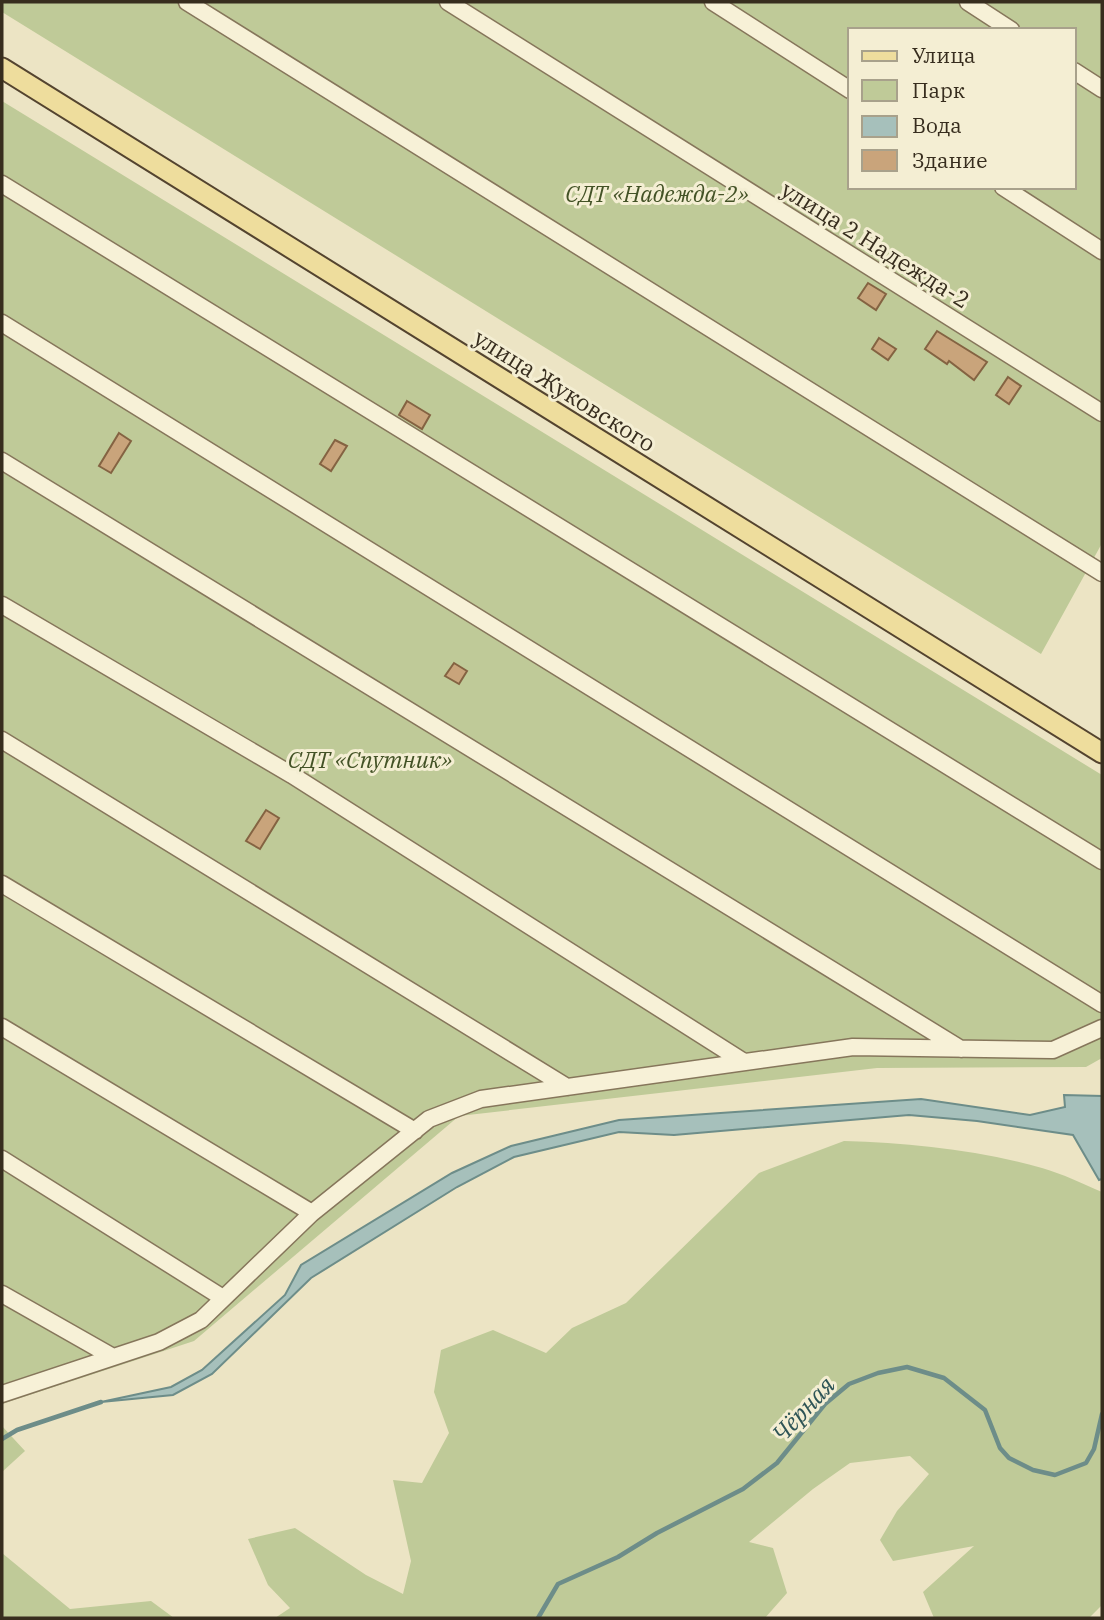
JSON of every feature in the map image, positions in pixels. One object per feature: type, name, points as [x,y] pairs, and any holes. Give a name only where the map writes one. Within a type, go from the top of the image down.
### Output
[{"type":"main road","name":"улица Жуковского","points":[[2,68],[1102,753]]},
{"type":"lane","points":[[187,2],[1102,572]]},
{"type":"lane","name":"улица 2 Надежда-2","points":[[448,2],[1102,413]]},
{"type":"lane","points":[[713,2],[848,89]]},
{"type":"lane","points":[[968,2],[1008,28]]},
{"type":"lane","points":[[1076,72],[1102,89]]},
{"type":"lane","points":[[2,184],[1102,861]]},
{"type":"lane","points":[[1006,189],[1102,251]]},
{"type":"lane","points":[[2,323],[1102,1004]]},
{"type":"lane","points":[[2,461],[961,1049]]},
{"type":"lane","points":[[2,605],[292,775],[744,1062]]},
{"type":"lane","points":[[2,740],[567,1087]]},
{"type":"lane","points":[[2,884],[415,1131]]},
{"type":"lane","points":[[2,1027],[313,1213]]},
{"type":"lane","points":[[2,1394],[170,1337],[201,1320],[313,1213],[429,1119],[481,1099],[853,1047],[1053,1051],[1102,1028]]},
{"type":"lane","points":[[2,1159],[223,1298]]},
{"type":"lane","points":[[2,1294],[113,1357]]},
{"type":"green space","name":"СДТ «Надежда-2»","points":[[2,2],[1102,2],[1101,545],[1041,654],[2,12]]},
{"type":"green space","name":"СДТ «Спутник»","points":[[2,101],[1102,775],[1102,1058],[1086,1067],[877,1068],[459,1116],[194,1341],[2,1404]]},
{"type":"green space","points":[[844,1141],[919,1146],[993,1156],[1050,1170],[1102,1192],[1102,1605],[1089,1618],[934,1618],[923,1592],[974,1546],[893,1561],[880,1540],[897,1511],[929,1474],[910,1456],[850,1463],[813,1489],[749,1542],[773,1548],[787,1593],[765,1618],[275,1618],[290,1608],[268,1585],[248,1539],[295,1528],[366,1575],[403,1594],[411,1561],[393,1480],[422,1483],[449,1433],[434,1392],[441,1350],[493,1330],[546,1353],[572,1328],[626,1303],[759,1173]]},
{"type":"green space","points":[[2,1426],[25,1451],[2,1472]]},
{"type":"green space","points":[[2,1553],[70,1609],[151,1601],[174,1618],[2,1618]]},
{"type":"water","points":[[1064,1095],[1102,1096],[1102,1179],[1099,1180],[1073,1135],[977,1121],[909,1115],[674,1135],[619,1132],[514,1157],[457,1187],[311,1278],[212,1374],[173,1395],[101,1402],[171,1387],[202,1370],[285,1295],[301,1265],[452,1173],[511,1146],[619,1120],[921,1099],[1030,1115],[1065,1107]]},
{"type":"building","points":[[868,283],[886,294],[876,310],[858,298]]},
{"type":"building","points":[[937,331],[987,362],[974,380],[949,361],[947,364],[925,349]]},
{"type":"building","points":[[879,338],[896,349],[888,360],[872,349]]},
{"type":"building","points":[[1008,377],[1021,386],[1009,404],[996,395]]},
{"type":"building","points":[[407,401],[430,415],[422,429],[399,415]]},
{"type":"building","points":[[119,433],[131,441],[111,473],[99,466]]},
{"type":"building","points":[[335,440],[347,446],[331,471],[320,464]]},
{"type":"building","points":[[454,663],[467,671],[459,684],[445,676]]},
{"type":"building","points":[[266,810],[279,818],[260,849],[246,841]]},
{"type":"waterway","name":"Чёрная","points":[[538,1618],[558,1584],[618,1557],[657,1533],[743,1489],[777,1463],[825,1404],[849,1384],[878,1373],[907,1367],[944,1378],[985,1410],[1000,1448],[1009,1458],[1033,1470],[1055,1475],[1086,1463],[1094,1449],[1102,1414]]},
{"type":"waterway","points":[[2,1439],[17,1430],[101,1402]]}]
